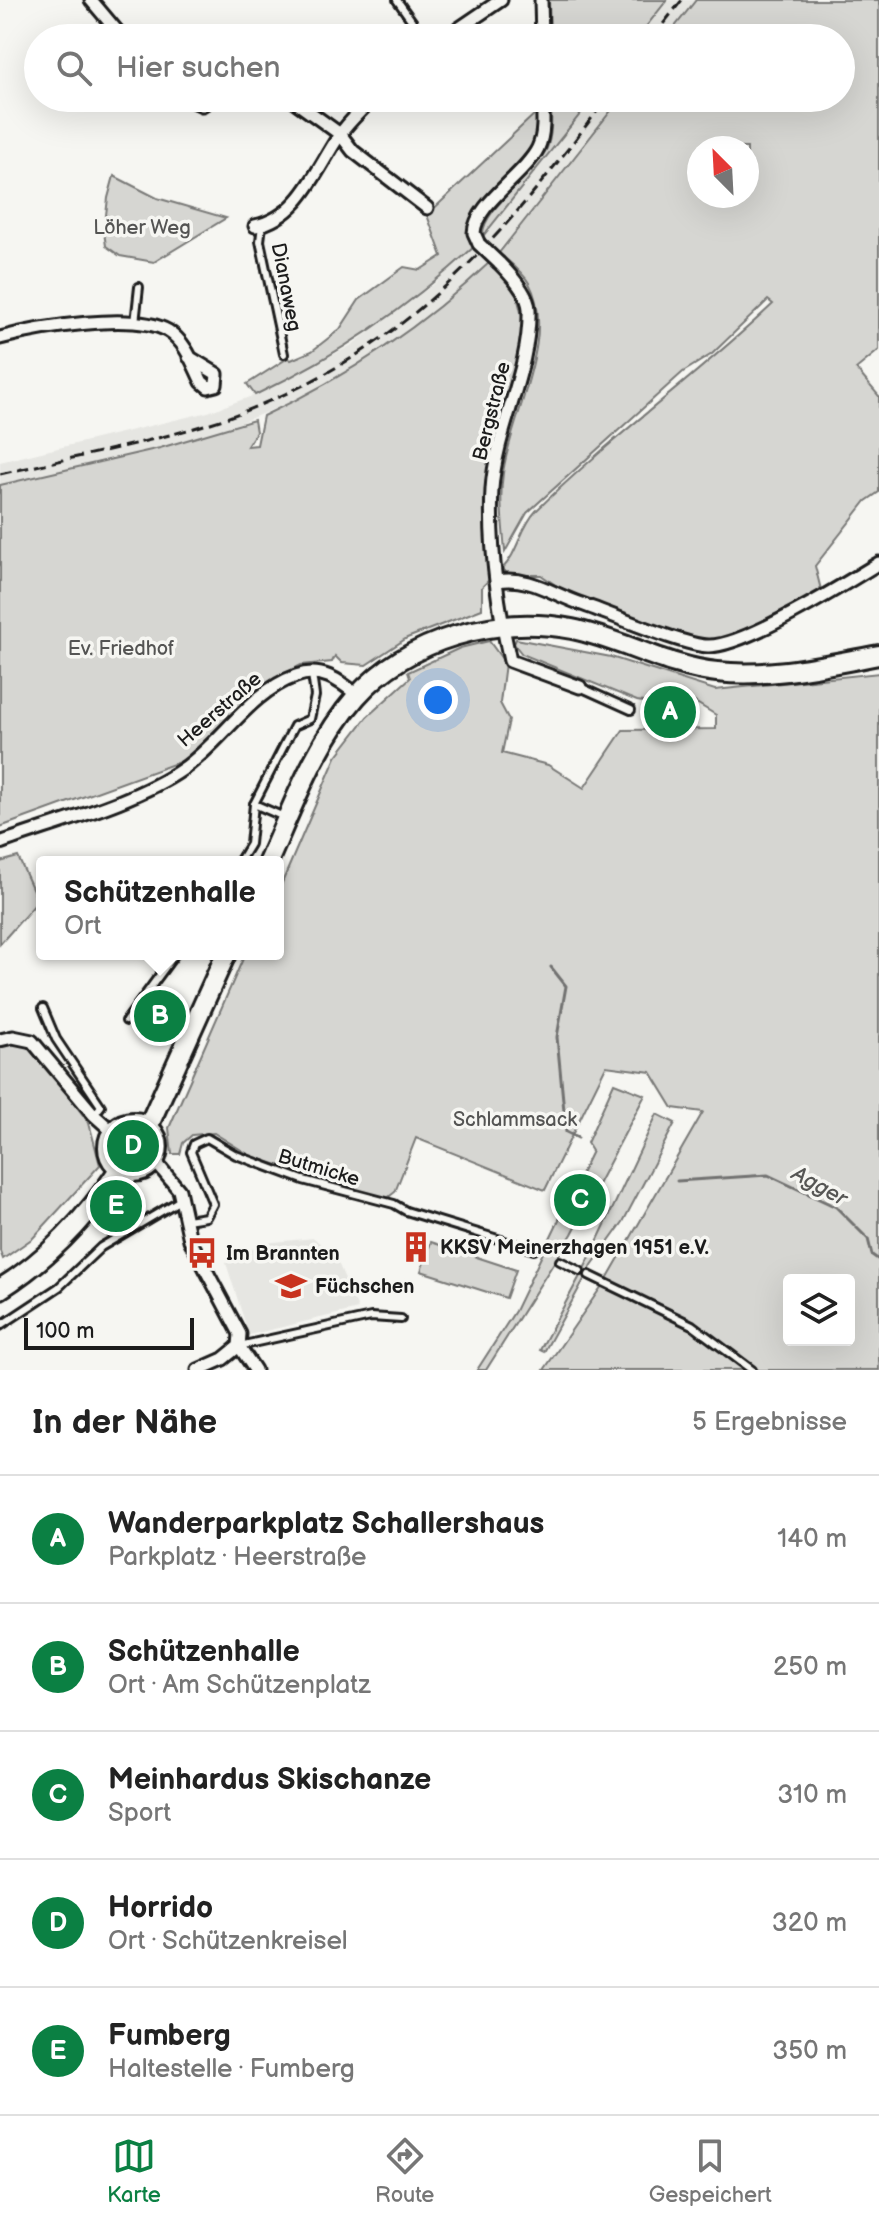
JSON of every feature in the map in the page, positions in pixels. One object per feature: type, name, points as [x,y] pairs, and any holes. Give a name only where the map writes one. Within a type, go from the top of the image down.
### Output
[{"type":"main road","points":[[271,856],[322,746],[357,695],[399,662],[451,637],[502,625],[543,625],[577,630],[714,672],[780,673],[879,655]]},
{"type":"main road","points":[[148,1127],[223,960]]},
{"type":"main road","points":[[126,1123],[148,1127],[157,1139],[154,1160],[135,1171],[120,1168],[109,1148],[113,1132],[126,1123]]},
{"type":"main road","points":[[0,1289],[62,1239],[103,1193],[120,1168]]},
{"type":"street","points":[[91,0],[111,24]]},
{"type":"street","points":[[466,24],[501,0]]},
{"type":"street","points":[[541,0],[542,24]]},
{"type":"street","points":[[309,112],[340,134],[353,151],[427,208]]},
{"type":"street","points":[[258,226],[288,210],[306,190],[340,134],[360,112]]},
{"type":"street","name":"Bergstraße","points":[[502,625],[492,508],[494,464],[517,388],[529,310],[514,279],[479,244],[474,233],[477,218],[537,150],[543,127],[542,112]]},
{"type":"street","points":[[0,338],[45,329],[135,323],[166,330],[176,337],[189,357]]},
{"type":"street","points":[[498,581],[520,578],[553,593],[705,646],[735,640],[823,598],[879,563]]},
{"type":"street","points":[[502,625],[510,661],[580,687]]},
{"type":"street","points":[[312,673],[328,675],[357,695]]},
{"type":"street","name":"Heerstraße","points":[[0,843],[160,782],[199,757],[263,695],[298,675],[312,673]]},
{"type":"street","points":[[0,1040],[13,1037],[32,1041],[94,1115],[113,1132]]},
{"type":"street","points":[[154,1160],[170,1178],[182,1199],[190,1240],[238,1325],[239,1346],[255,1370]]},
{"type":"street","points":[[198,1370],[223,1359],[239,1346]]},
{"type":"lane","points":[[397,0],[414,24]]},
{"type":"lane","name":"Dianaweg","points":[[258,226],[284,354]]},
{"type":"lane","points":[[135,323],[139,287]]},
{"type":"lane","points":[[243,856],[250,844],[254,804],[294,726],[310,719],[315,696],[312,673]]},
{"type":"lane","points":[[580,687],[631,710]]},
{"type":"lane","points":[[254,804],[287,818]]},
{"type":"lane","points":[[126,1021],[171,960]]},
{"type":"lane","points":[[43,1008],[56,1039],[101,1106],[94,1115]]},
{"type":"lane","name":"Butmicke","points":[[187,1220],[206,1217],[213,1204],[191,1152],[194,1144],[207,1138],[236,1155],[303,1180],[394,1204],[403,1210],[534,1250]]},
{"type":"lane","points":[[0,1326],[59,1287],[101,1247],[182,1199]]},
{"type":"lane","points":[[560,1261],[580,1271]]},
{"type":"lane","points":[[589,1275],[692,1325],[752,1370]]},
{"type":"lane","points":[[239,1346],[371,1317],[401,1319]]},
{"type":"shaded area","points":[[667,0],[696,0],[677,24],[648,24]]},
{"type":"shaded area","points":[[582,112],[610,112],[529,218],[455,296],[369,360],[315,392],[205,437],[0,485],[0,462],[208,412],[255,395],[350,346],[433,285],[475,246]]},
{"type":"shaded area","name":"Füchschen","points":[[314,1238],[336,1258],[358,1309],[249,1335],[226,1263],[264,1243]]},
{"type":"green space","points":[[549,0],[667,0],[648,24],[550,24]]},
{"type":"green space","points":[[696,0],[879,0],[879,350],[856,369],[879,396],[879,492],[866,501],[815,566],[823,598],[735,640],[705,646],[583,604],[541,575],[509,575],[502,569],[536,511],[773,304],[768,300],[712,354],[683,372],[527,513],[505,552],[501,503],[503,473],[530,377],[538,327],[536,304],[529,283],[499,253],[610,112],[855,112],[855,24],[677,24]]},
{"type":"green space","points":[[538,112],[536,132],[523,163],[479,209],[469,225],[475,246],[423,291],[371,329],[255,395],[247,384],[288,358],[291,360],[312,351],[340,329],[359,300],[404,267],[420,270],[442,256],[427,215]]},
{"type":"green space","points":[[551,112],[582,112],[483,236],[490,215],[541,158],[551,130]]},
{"type":"green space","name":"Löher Weg","points":[[114,176],[157,198],[226,218],[154,262],[120,256],[106,246],[104,232]]},
{"type":"green space","name":"Ev. Friedhof","points":[[491,261],[515,288],[523,320],[516,368],[495,441],[491,563],[487,566],[489,580],[482,587],[482,609],[407,638],[366,665],[342,663],[335,656],[332,662],[301,665],[265,684],[193,757],[0,827],[0,485],[160,448],[254,420],[256,432],[247,446],[257,445],[263,416],[295,401],[384,348],[439,307]]},
{"type":"green space","name":"Schlammsack","points":[[516,639],[611,657],[715,690],[879,673],[879,1370],[756,1370],[730,1352],[749,1370],[544,1370],[608,1277],[703,1112],[673,1108],[651,1072],[606,1066],[545,1190],[416,1138],[395,1192],[385,1200],[251,1156],[214,1133],[192,1135],[183,1143],[180,1154],[172,1154],[169,1128],[242,960],[284,960],[284,878],[336,757],[367,717],[410,678],[408,672],[460,648],[489,641],[505,663],[500,703],[509,720],[502,753],[548,765],[584,788],[623,730],[716,729],[716,715],[693,701],[656,704],[637,701],[522,654],[514,644]]},
{"type":"green space","points":[[18,857],[36,897],[36,903],[0,944],[0,862]]},
{"type":"green space","points":[[23,1043],[45,1065],[89,1123],[100,1165],[33,1238],[3,1259],[0,1251],[0,1044]]},
{"type":"green space","points":[[614,1083],[645,1095],[572,1234],[486,1370],[477,1370],[515,1311],[592,1151],[587,1143]]},
{"type":"green space","points":[[657,1114],[675,1123],[623,1222],[592,1265],[544,1352],[540,1350],[587,1263]]},
{"type":"green space","points":[[431,1242],[516,1270],[506,1298],[421,1271]]},
{"type":"waterway","name":"Agger","points":[[551,967],[566,986],[557,1037],[566,1132],[578,1138]]},
{"type":"waterway","name":"Agger","points":[[677,1181],[768,1175],[836,1207],[868,1239],[872,1255],[879,1260]]},
{"type":"railway","points":[[663,24],[682,0]]},
{"type":"railway","points":[[0,474],[196,428],[287,393],[344,363],[395,329],[484,248],[526,201],[596,112]]},
{"type":"place","name":"Wanderparkplatz Schallershaus","points":[[670,712]]},
{"type":"place","name":"Schützenhalle","points":[[160,1016]]},
{"type":"place","name":"Horrido","points":[[133,1146]]},
{"type":"place","name":"Meinhardus Skischanze","points":[[580,1200]]},
{"type":"place","name":"Fumberg","points":[[116,1206]]},
{"type":"place","name":"KKSV Meinerzhagen 1951 e.V.","points":[[416,1247]]},
{"type":"place","name":"Im Brannten","points":[[202,1253]]},
{"type":"place","name":"Füchschen","points":[[291,1286]]}]
